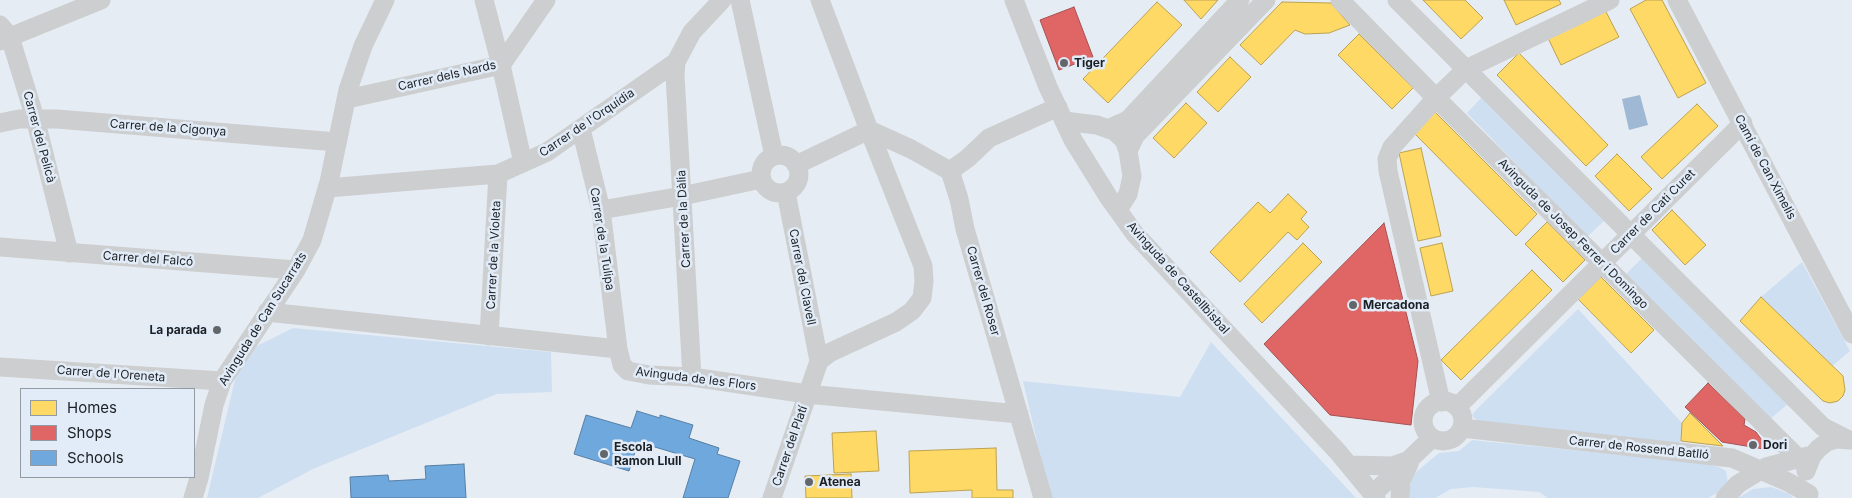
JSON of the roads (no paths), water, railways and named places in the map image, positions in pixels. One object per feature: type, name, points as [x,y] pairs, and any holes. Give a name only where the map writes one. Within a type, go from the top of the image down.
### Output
[{"type":"street","points":[[3,34],[101,0]]},
{"type":"street","name":"Avinguda de Can Sucarrats","points":[[192,498],[199,478],[214,404],[222,381],[296,270],[312,240],[327,188],[346,99],[363,46],[385,0]]},
{"type":"street","points":[[484,0],[502,65],[523,163]]},
{"type":"street","name":"Carrer dels Nards","points":[[346,99],[502,65],[546,0]]},
{"type":"street","name":"Carrer de l'Orquídia","points":[[327,188],[498,174],[547,152],[676,62],[692,32],[722,0]]},
{"type":"street","points":[[740,0],[774,156]]},
{"type":"street","points":[[819,361],[831,352],[896,322],[912,311],[922,298],[924,281],[922,266],[868,130],[820,0]]},
{"type":"street","name":"Avinguda de Castellbisbal","points":[[1014,0],[1048,86],[1074,140],[1135,234],[1349,465],[1375,496]]},
{"type":"street","points":[[1108,129],[1128,120],[1240,0]]},
{"type":"street","points":[[1128,151],[1135,136],[1266,0]]},
{"type":"street","name":"Avinguda de Josep Ferrer i Domingo","points":[[1340,0],[1436,98],[1806,461]]},
{"type":"street","points":[[1397,0],[1823,427],[1850,440]]},
{"type":"street","points":[[1449,404],[1430,407],[1424,417],[1425,429],[1432,438],[1444,441],[1455,438],[1462,428],[1462,417],[1449,404],[1388,171],[1387,159],[1392,147],[1436,98],[1466,69],[1610,0]]},
{"type":"street","name":"Camí de Can Ximelis","points":[[1677,0],[1852,334]]},
{"type":"street","name":"Carrer del Pelicà","points":[[3,34],[34,118],[69,253]]},
{"type":"street","name":"Carrer de la Dàlia","points":[[676,62],[675,75],[692,377]]},
{"type":"street","points":[[868,130],[911,149],[950,171],[968,158],[989,138],[1061,114],[1097,125],[1114,131],[1124,140],[1128,151],[1132,176],[1128,194],[1118,210]]},
{"type":"street","name":"Carrer de la Cigonya","points":[[0,123],[34,118],[337,142]]},
{"type":"street","name":"Carrer de Cati Curet","points":[[1449,404],[1603,263],[1743,123]]},
{"type":"street","name":"Carrer de la Tulipa","points":[[581,129],[601,210],[618,349]]},
{"type":"street","points":[[796,166],[868,130]]},
{"type":"street","points":[[774,156],[786,157],[796,166],[798,172],[797,181],[792,189],[786,192],[769,190],[761,179],[762,168],[765,162],[774,156]]},
{"type":"street","name":"Carrer del Roser","points":[[950,171],[959,199],[965,229],[1044,498]]},
{"type":"street","name":"Carrer de la Violeta","points":[[489,336],[498,174]]},
{"type":"street","points":[[601,210],[682,196],[761,179]]},
{"type":"street","name":"Carrer del Clavell","points":[[786,192],[819,361]]},
{"type":"street","name":"Carrer del Falcó","points":[[0,247],[296,270]]},
{"type":"street","points":[[267,312],[618,349]]},
{"type":"street","name":"Avinguda de les Flors","points":[[618,349],[622,365],[628,371],[692,377],[807,394],[1019,414]]},
{"type":"street","name":"Carrer del Platí","points":[[772,498],[819,361]]},
{"type":"street","name":"Carrer de l'Oreneta","points":[[0,367],[222,381]]},
{"type":"street","name":"Carrer de Rossend Batlló","points":[[1462,428],[1732,458],[1788,482],[1811,496]]},
{"type":"street","points":[[1375,496],[1432,438]]},
{"type":"street","points":[[1726,498],[1738,484],[1766,467],[1806,461],[1827,442],[1850,440]]},
{"type":"street","points":[[1732,458],[1740,470],[1738,484]]},
{"type":"street","points":[[1349,465],[1392,466],[1411,460]]},
{"type":"street","points":[[1400,498],[1401,481],[1411,460]]},
{"type":"street","points":[[1806,461],[1806,485],[1811,496]]},
{"type":"place","name":"Tiger","points":[[1064,63]]},
{"type":"place","name":"Mercadona","points":[[1353,305]]},
{"type":"place","name":"La parada","points":[[217,330]]},
{"type":"place","name":"Dori","points":[[1753,445]]},
{"type":"place","name":"Escola Ramon Llull","points":[[604,454]]},
{"type":"place","name":"Atenea","points":[[809,482]]}]
